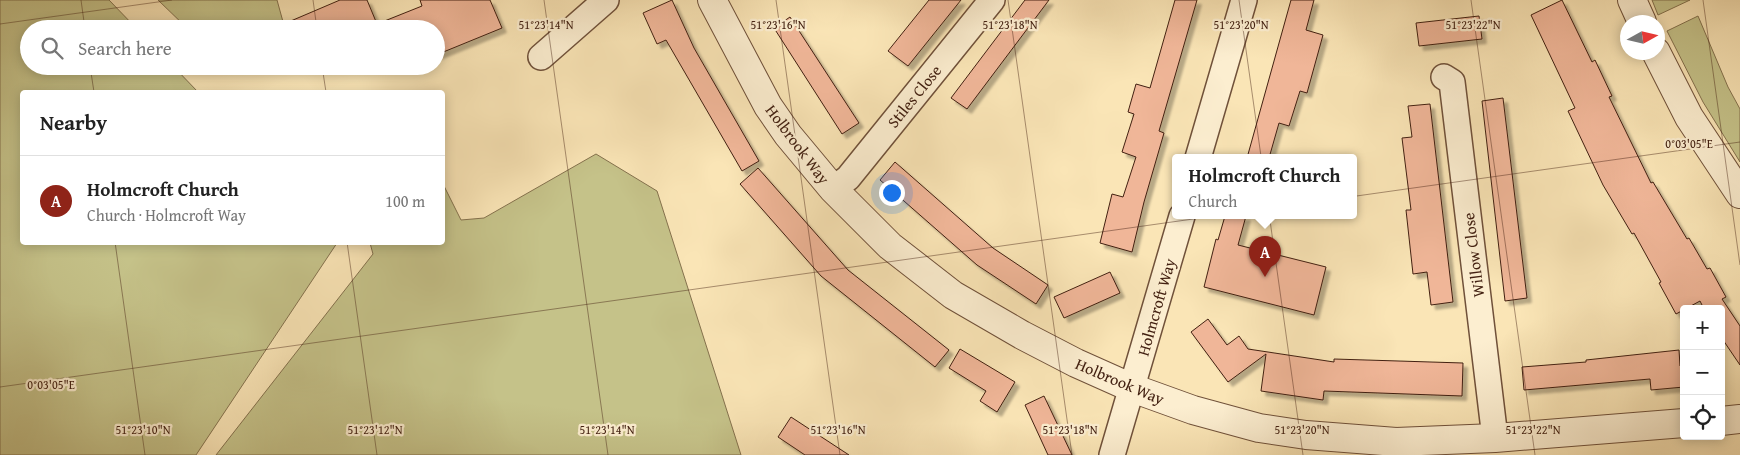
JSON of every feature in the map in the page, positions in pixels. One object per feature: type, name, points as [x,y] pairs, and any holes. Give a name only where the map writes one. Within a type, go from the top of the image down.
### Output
[{"type":"street","points":[[541,57],[606,0]]},
{"type":"street","name":"Holbrook Way","points":[[712,0],[768,106],[810,163],[890,246],[953,295],[1022,335],[1076,363],[1132,388],[1193,410],[1249,425],[1306,435],[1396,442],[1495,438],[1680,424]]},
{"type":"street","name":"Stiles Close","points":[[833,189],[848,178],[992,0]]},
{"type":"street","points":[[1199,154],[1244,0]]},
{"type":"street","points":[[1632,0],[1639,15]]},
{"type":"street","points":[[1660,60],[1689,117],[1740,194]]},
{"type":"street","name":"Willow Close","points":[[1444,77],[1452,82],[1495,438]]},
{"type":"street","name":"Holmcroft Way","points":[[1112,455],[1181,219]]},
{"type":"street","points":[[1725,420],[1740,419]]},
{"type":"shaded area","points":[[0,0],[109,0],[128,20],[20,20],[20,75],[182,75],[196,90],[20,90],[20,245],[336,245],[196,455],[0,455]]},
{"type":"shaded area","points":[[158,0],[277,0],[283,20],[179,20]]},
{"type":"shaded area","points":[[1652,0],[1690,0],[1658,15]]},
{"type":"shaded area","points":[[1698,16],[1728,87],[1740,109],[1740,162],[1703,102],[1667,31]]},
{"type":"shaded area","points":[[596,154],[657,191],[741,455],[216,455],[373,254],[371,245],[445,245],[445,188],[461,220],[484,218]]},
{"type":"building","points":[[340,0],[367,0],[375,20],[293,20]]},
{"type":"building","points":[[420,0],[490,0],[502,28],[445,51],[445,20],[387,20],[422,6]]},
{"type":"building","points":[[672,0],[694,48],[759,161],[742,171],[666,40],[657,44],[643,13]]},
{"type":"building","points":[[929,0],[961,0],[908,66],[888,51]]},
{"type":"building","points":[[1025,0],[1049,0],[967,109],[951,98]]},
{"type":"building","points":[[1175,0],[1197,0],[1159,131],[1164,133],[1132,252],[1100,243],[1112,194],[1123,197],[1136,157],[1122,152],[1134,114],[1128,112],[1136,84],[1150,88]]},
{"type":"building","points":[[1291,0],[1314,0],[1306,30],[1323,35],[1307,93],[1300,91],[1289,126],[1279,123],[1270,154],[1248,154]]},
{"type":"building","points":[[1562,0],[1592,62],[1595,60],[1612,96],[1609,97],[1651,183],[1653,182],[1707,269],[1710,268],[1726,297],[1722,299],[1740,326],[1740,365],[1725,343],[1725,305],[1702,305],[1700,301],[1693,305],[1680,305],[1680,312],[1676,314],[1634,233],[1632,234],[1603,185],[1568,111],[1575,108],[1531,15]]},
{"type":"building","points":[[1479,16],[1482,39],[1419,46],[1416,23]]},
{"type":"building","points":[[790,17],[859,123],[842,134],[774,28]]},
{"type":"building","points":[[1503,98],[1527,298],[1505,301],[1482,101]]},
{"type":"building","points":[[1430,104],[1453,302],[1431,305],[1427,272],[1413,274],[1406,210],[1411,210],[1402,138],[1412,137],[1408,106]]},
{"type":"building","points":[[895,162],[993,248],[1048,285],[1036,304],[977,265],[880,180]]},
{"type":"building","points":[[758,168],[848,270],[949,350],[935,367],[821,276],[740,184]]},
{"type":"building","points":[[1224,219],[1245,219],[1238,245],[1326,267],[1314,315],[1204,287],[1216,239],[1218,240]]},
{"type":"building","points":[[1110,272],[1120,293],[1064,318],[1054,297]]},
{"type":"building","points":[[1208,319],[1227,345],[1239,336],[1248,349],[1334,362],[1334,359],[1463,363],[1462,396],[1324,391],[1323,400],[1261,391],[1266,354],[1228,382],[1191,332]]},
{"type":"building","points":[[960,349],[1015,382],[997,412],[980,401],[986,391],[949,368]]},
{"type":"building","points":[[1679,350],[1680,387],[1651,390],[1650,379],[1524,390],[1522,367],[1586,362],[1586,360]]},
{"type":"building","points":[[1044,396],[1072,455],[1048,455],[1025,405]]},
{"type":"building","points":[[791,417],[849,455],[805,455],[778,437]]},
{"type":"place","name":"Holmcroft Church","points":[[1265,277]]}]
